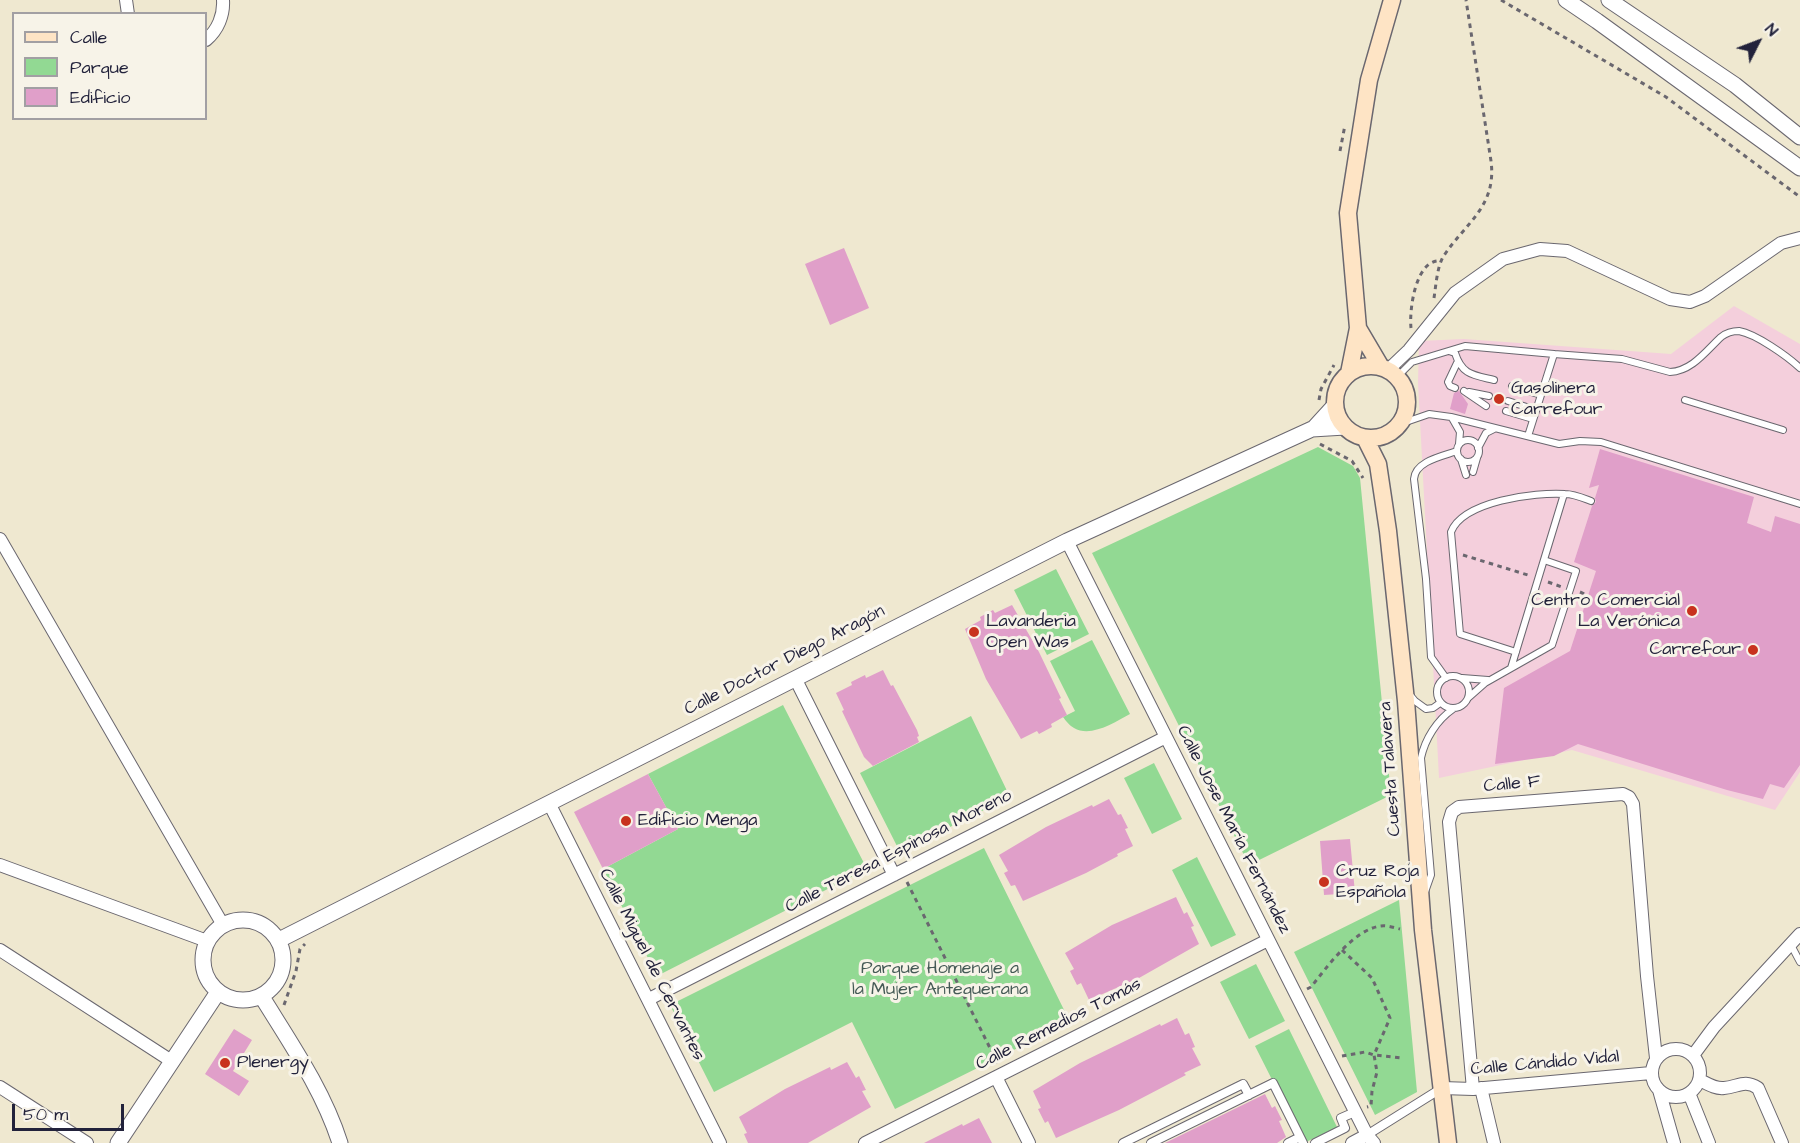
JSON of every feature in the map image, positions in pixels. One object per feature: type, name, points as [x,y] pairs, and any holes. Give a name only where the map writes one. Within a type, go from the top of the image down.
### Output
[{"type":"main road","points":[[1349,373],[1358,328],[1348,213],[1369,80],[1392,0]]},
{"type":"main road","points":[[1358,328],[1389,372],[1404,387],[1407,400],[1406,413],[1394,429],[1377,438],[1365,438],[1354,434],[1338,417],[1335,405],[1336,393],[1341,382],[1349,373],[1359,368],[1370,366],[1389,372]]},
{"type":"main road","name":"Cuesta Talavera","points":[[1378,464],[1394,429]]},
{"type":"main road","name":"Cuesta Talavera","points":[[1365,438],[1378,464],[1388,531],[1404,681],[1421,901],[1448,1143]]},
{"type":"street","points":[[207,39],[219,24],[224,9],[223,0]]},
{"type":"street","points":[[1566,0],[1800,168]]},
{"type":"street","points":[[1609,0],[1735,85],[1800,136]]},
{"type":"street","points":[[1389,372],[1455,293],[1503,259],[1540,249],[1567,251],[1670,299],[1689,302],[1705,296],[1781,243],[1800,238]]},
{"type":"street","name":"Calle Doctor Diego Aragón","points":[[1313,429],[1335,405]]},
{"type":"street","name":"Calle Doctor Diego Aragón","points":[[279,940],[1067,541],[1313,429],[1345,427]]},
{"type":"street","points":[[0,539],[223,925]]},
{"type":"street","name":"Calle Jose María Fernández","points":[[1067,541],[1370,1139]]},
{"type":"street","points":[[795,678],[898,873]]},
{"type":"street","name":"Calle Teresa Espinosa Moreno","points":[[648,999],[1166,737]]},
{"type":"street","name":"Calle F","points":[[1477,1088],[1449,822],[1452,813],[1459,807],[1623,794],[1629,797],[1634,804],[1647,976],[1656,1058]]},
{"type":"street","name":"Calle Miguel de Cervantes","points":[[549,803],[720,1143]]},
{"type":"street","points":[[0,865],[207,941]]},
{"type":"street","points":[[246,920],[259,923],[279,940],[284,966],[273,989],[262,997],[240,1001],[228,998],[218,992],[209,982],[203,969],[203,954],[207,941],[223,925],[246,920]]},
{"type":"street","points":[[1694,1054],[1714,1027],[1800,934]]},
{"type":"street","name":"Calle Remedios Tomás","points":[[865,1143],[1268,940]]},
{"type":"street","points":[[0,950],[173,1062]]},
{"type":"street","points":[[118,1143],[218,992]]},
{"type":"street","points":[[262,997],[317,1087],[334,1123],[340,1143]]},
{"type":"street","points":[[1674,1048],[1694,1054],[1700,1066],[1700,1080],[1689,1093],[1670,1097],[1659,1090],[1651,1073],[1656,1058],[1661,1053],[1674,1048]]},
{"type":"street","name":"Calle Cándido Vidal","points":[[1442,1088],[1477,1088],[1651,1073]]},
{"type":"street","points":[[1000,1075],[1029,1143]]},
{"type":"street","points":[[1700,1080],[1714,1087],[1725,1088],[1742,1083],[1758,1088],[1782,1143]]},
{"type":"street","points":[[1151,1143],[1273,1083],[1302,1140],[1288,1143]]},
{"type":"street","points":[[1123,1143],[1243,1084],[1249,1095]]},
{"type":"street","points":[[0,1086],[87,1143]]},
{"type":"street","points":[[1352,1143],[1370,1139],[1442,1088]]},
{"type":"street","points":[[1477,1088],[1494,1143]]},
{"type":"street","points":[[1659,1090],[1674,1143]]},
{"type":"street","points":[[1689,1093],[1709,1143]]},
{"type":"street","points":[[1203,1103],[1210,1114]]},
{"type":"street","points":[[1315,1143],[1345,1128],[1341,1118],[1355,1112]]},
{"type":"street","points":[[1167,1121],[1174,1132]]},
{"type":"lane","points":[[1389,372],[1412,362],[1465,346],[1615,358],[1678,372],[1691,365],[1726,333],[1737,331],[1754,337],[1800,368]]},
{"type":"lane","points":[[1449,351],[1455,353],[1461,368],[1494,380]]},
{"type":"lane","points":[[1528,436],[1554,354]]},
{"type":"lane","points":[[1455,388],[1450,386],[1448,377],[1456,368],[1457,359]]},
{"type":"lane","points":[[1512,386],[1541,395]]},
{"type":"lane","points":[[1486,406],[1464,391],[1489,396]]},
{"type":"lane","points":[[1685,399],[1783,430]]},
{"type":"lane","points":[[1508,401],[1536,410]]},
{"type":"lane","points":[[1506,411],[1533,419]]},
{"type":"lane","points":[[1394,429],[1429,414],[1451,417],[1558,444],[1580,441],[1608,444],[1800,504]]},
{"type":"lane","points":[[1446,678],[1431,657],[1426,579],[1414,479],[1416,471],[1423,465],[1458,450],[1469,441],[1474,442],[1479,453],[1469,473],[1458,450],[1460,432],[1451,417]]},
{"type":"lane","points":[[1478,448],[1489,430],[1497,429]]},
{"type":"lane","points":[[1458,450],[1468,461],[1477,457]]},
{"type":"lane","points":[[1516,652],[1460,634],[1452,551],[1453,526],[1469,513],[1506,500],[1529,495],[1564,494],[1591,501]]},
{"type":"lane","points":[[1511,669],[1564,494]]},
{"type":"lane","points":[[1421,901],[1431,875],[1421,758],[1424,744],[1440,720],[1453,709],[1460,707],[1482,685],[1552,645],[1576,571],[1544,561]]},
{"type":"lane","points":[[1453,709],[1440,703],[1438,696],[1438,689],[1446,678],[1451,676],[1482,681],[1494,678]]},
{"type":"lane","points":[[1460,678],[1467,685],[1468,698]]},
{"type":"lane","points":[[1404,681],[1412,698],[1420,706],[1429,709],[1440,703]]},
{"type":"lane","points":[[1790,944],[1800,962]]},
{"type":"path","points":[[1440,312],[1433,300],[1442,261],[1484,205],[1489,194],[1491,179],[1466,0]]},
{"type":"path","points":[[1501,0],[1666,97],[1800,196]]},
{"type":"path","points":[[1417,341],[1410,322],[1418,280],[1421,272],[1429,263],[1436,260],[1442,261]]},
{"type":"path","points":[[1313,429],[1317,442],[1352,461],[1364,480]]},
{"type":"path","points":[[1452,551],[1587,594]]},
{"type":"path","points":[[898,873],[1000,1075]]},
{"type":"path","points":[[1295,993],[1311,987],[1342,950],[1367,930],[1382,926],[1400,929]]},
{"type":"path","points":[[1342,950],[1372,978],[1390,1018],[1374,1055],[1377,1072],[1371,1106],[1355,1112]]},
{"type":"path","points":[[1330,1062],[1340,1057],[1365,1052],[1401,1058]]},
{"type":"shaded area","points":[[1734,306],[1800,344],[1800,772],[1775,810],[1572,750],[1439,778],[1418,383],[1419,341],[1464,339],[1671,354]]},
{"type":"green space","points":[[1318,447],[1353,466],[1360,478],[1391,795],[1249,865],[1092,553]]},
{"type":"green space","points":[[1056,569],[1089,634],[1047,655],[1014,590]]},
{"type":"green space","points":[[1092,640],[1130,714],[1103,728],[1081,731],[1071,726],[1063,717],[1075,711],[1050,661]]},
{"type":"green space","points":[[783,705],[867,869],[657,976],[603,869],[678,829],[648,774]]},
{"type":"green space","points":[[971,716],[1010,797],[900,852],[860,773]]},
{"type":"green space","points":[[1154,763],[1182,819],[1152,834],[1124,778]]},
{"type":"green space","name":"Parque Homenaje a la Mujer Antequerana","points":[[984,848],[1070,1022],[895,1109],[852,1022],[714,1092],[670,1005]]},
{"type":"green space","points":[[1197,857],[1236,935],[1211,947],[1172,870]]},
{"type":"green space","points":[[1399,900],[1417,1092],[1375,1115],[1294,952]]},
{"type":"green space","points":[[1256,964],[1285,1021],[1249,1039],[1220,982]]},
{"type":"green space","points":[[1289,1029],[1337,1127],[1304,1143],[1255,1046]]},
{"type":"building","points":[[844,248],[869,308],[830,325],[805,264]]},
{"type":"building","points":[[1459,391],[1468,404],[1465,414],[1450,409],[1454,393]]},
{"type":"building","name":"Centro Comercial La Verónica","points":[[1600,449],[1754,497],[1747,523],[1771,532],[1775,516],[1800,524],[1800,765],[1784,788],[1770,784],[1763,799],[1578,744],[1554,756],[1495,764],[1504,688],[1570,651],[1596,571],[1574,562],[1592,506],[1596,502],[1599,485],[1589,488]]},
{"type":"building","points":[[1012,605],[1039,652],[1067,715],[1039,734],[1037,731],[1021,739],[986,679],[965,629],[993,610],[995,613]]},
{"type":"building","points":[[883,670],[917,730],[919,742],[873,766],[864,757],[836,693],[865,675],[866,678]]},
{"type":"building","name":"Edificio Menga","points":[[648,774],[678,829],[603,869],[574,812]]},
{"type":"building","points":[[1109,799],[1118,815],[1121,814],[1133,846],[1086,873],[1023,901],[1015,885],[1011,886],[1004,873],[1008,871],[999,855],[1046,827]]},
{"type":"building","points":[[1350,839],[1355,893],[1324,895],[1320,841]]},
{"type":"building","points":[[1176,897],[1184,914],[1187,912],[1194,926],[1191,927],[1199,944],[1139,978],[1089,1000],[1081,983],[1077,985],[1070,971],[1074,969],[1065,953],[1112,925]]},
{"type":"building","points":[[1177,1018],[1185,1035],[1189,1033],[1195,1047],[1192,1048],[1201,1065],[1119,1110],[1056,1138],[1048,1121],[1045,1123],[1038,1109],[1041,1108],[1033,1091],[1080,1063]]},
{"type":"building","name":"Plenergy","points":[[234,1029],[252,1040],[233,1071],[249,1081],[239,1096],[205,1074]]},
{"type":"building","points":[[847,1062],[856,1078],[859,1076],[866,1090],[862,1091],[871,1107],[808,1143],[748,1143],[744,1134],[747,1133],[739,1117],[785,1089],[830,1067],[831,1070]]},
{"type":"building","points":[[1265,1094],[1272,1108],[1275,1106],[1282,1120],[1279,1121],[1286,1137],[1277,1143],[1165,1143]]},
{"type":"building","points":[[979,1118],[992,1143],[924,1143],[962,1124],[963,1126]]},
{"type":"place","name":"Gasolinera Carrefour","points":[[1499,399]]},
{"type":"place","name":"Centro Comercial La Verónica","points":[[1692,611]]},
{"type":"place","name":"Lavanderia Open Was","points":[[974,632]]},
{"type":"place","name":"Carrefour","points":[[1753,650]]},
{"type":"place","name":"Edificio Menga","points":[[626,821]]},
{"type":"place","name":"Cruz Roja Española","points":[[1324,882]]},
{"type":"place","name":"Plenergy","points":[[225,1063]]}]
